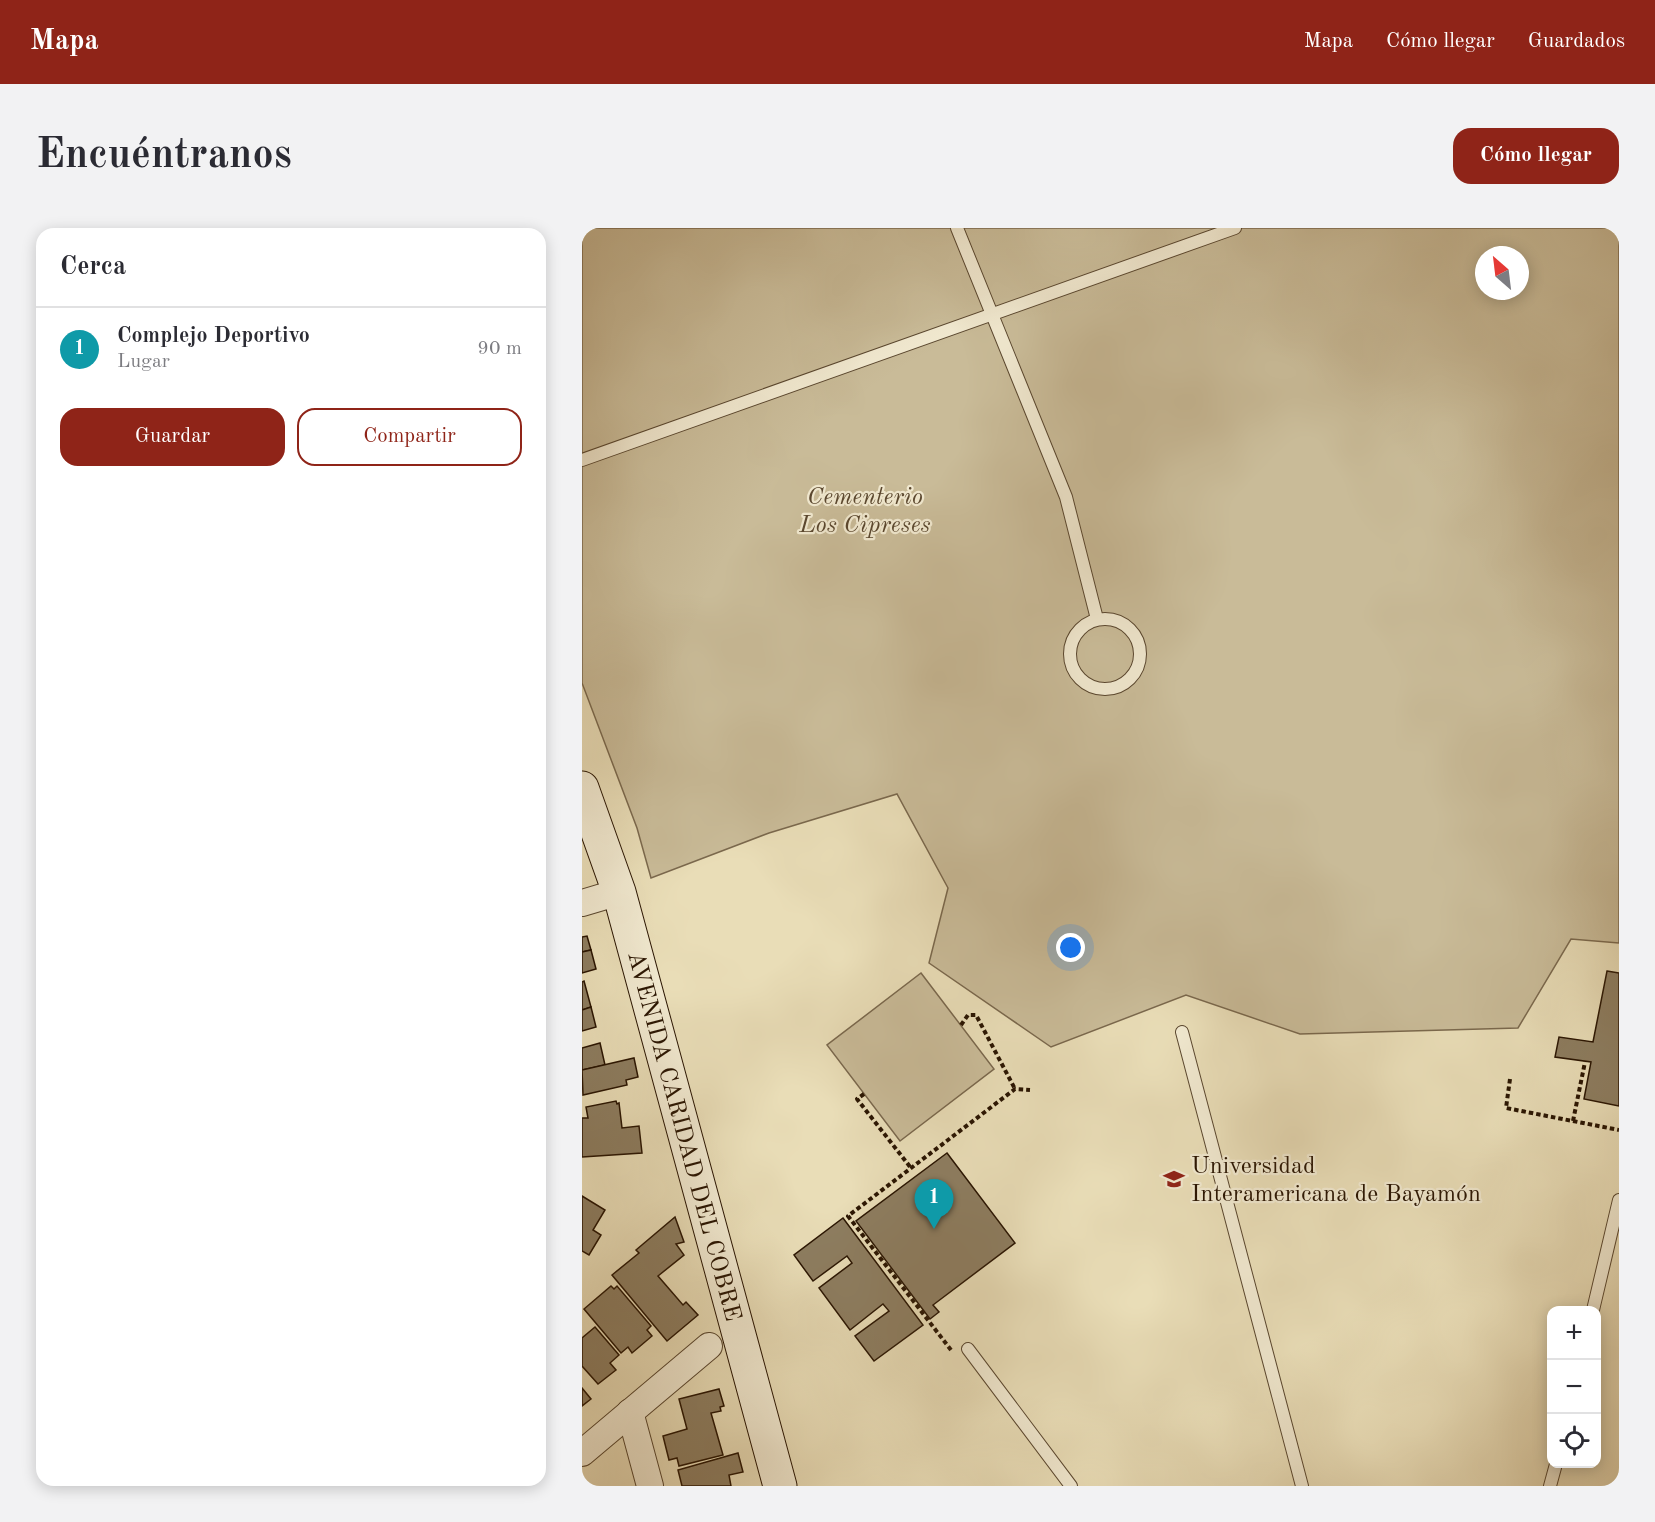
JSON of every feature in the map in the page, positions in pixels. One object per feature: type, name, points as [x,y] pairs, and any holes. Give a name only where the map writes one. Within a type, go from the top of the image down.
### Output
[{"type":"street","name":"AVENIDA CARIDAD DEL COBRE","points":[[582,788],[619,892],[780,1486]]},
{"type":"street","points":[[582,903],[619,892]]},
{"type":"street","points":[[582,1453],[709,1346]]},
{"type":"street","points":[[630,1412],[650,1486]]},
{"type":"lane","points":[[957,228],[1066,497],[1097,619]]},
{"type":"lane","points":[[582,460],[1235,228]]},
{"type":"lane","points":[[1097,619],[1109,619],[1129,627],[1140,647],[1138,669],[1131,678],[1110,690],[1087,685],[1072,666],[1071,643],[1077,632],[1097,619]]},
{"type":"lane","points":[[1182,1032],[1302,1486]]},
{"type":"lane","points":[[1594,1306],[1619,1200]]},
{"type":"lane","points":[[968,1349],[1071,1486]]},
{"type":"lane","points":[[1550,1486],[1555,1468]]},
{"type":"path","points":[[961,1025],[968,1015],[976,1015],[1015,1089]]},
{"type":"path","points":[[1573,1121],[1586,1062]]},
{"type":"path","points":[[1510,1079],[1506,1108],[1619,1130]]},
{"type":"path","points":[[957,1358],[848,1216],[1015,1089],[1030,1090]]},
{"type":"path","points":[[864,1094],[856,1099],[911,1168]]},
{"type":"green space","name":"Cementerio Los Cipreses","points":[[582,228],[1619,228],[1619,943],[1571,939],[1518,1028],[1300,1034],[1186,995],[1051,1047],[929,963],[948,888],[897,794],[769,833],[651,878],[637,828],[582,683]]},
{"type":"green space","points":[[921,973],[994,1069],[900,1141],[827,1045]]},
{"type":"building","points":[[587,936],[591,950],[582,952],[582,937]]},
{"type":"building","points":[[591,950],[596,969],[582,973],[582,952]]},
{"type":"building","points":[[1607,971],[1619,973],[1619,1106],[1584,1099],[1591,1062],[1555,1057],[1559,1037],[1593,1042]]},
{"type":"building","points":[[584,981],[591,1007],[582,1010],[582,982]]},
{"type":"building","points":[[591,1007],[596,1027],[582,1031],[582,1010]]},
{"type":"building","points":[[600,1043],[605,1065],[582,1070],[582,1048]]},
{"type":"building","points":[[634,1058],[638,1077],[626,1080],[627,1085],[583,1095],[582,1070]]},
{"type":"building","points":[[616,1101],[617,1104],[619,1103],[622,1128],[639,1126],[642,1153],[582,1157],[582,1118],[588,1118],[586,1107]]},
{"type":"building","points":[[947,1153],[1015,1243],[933,1305],[939,1312],[930,1319],[856,1221]]},
{"type":"building","points":[[582,1196],[605,1210],[593,1230],[601,1235],[589,1255],[582,1251]]},
{"type":"building","points":[[675,1217],[684,1242],[676,1244],[684,1255],[658,1276],[683,1305],[686,1302],[698,1315],[667,1341],[612,1275],[639,1253],[636,1250]]},
{"type":"building","points":[[843,1218],[923,1325],[874,1361],[855,1336],[889,1311],[883,1304],[850,1330],[819,1288],[852,1263],[847,1256],[813,1281],[794,1255]]},
{"type":"building","points":[[611,1286],[614,1289],[617,1286],[651,1326],[647,1330],[652,1336],[632,1353],[628,1347],[621,1353],[584,1309]]},
{"type":"building","points":[[595,1327],[619,1355],[610,1363],[616,1370],[598,1384],[582,1366],[582,1338]]},
{"type":"building","points":[[582,1388],[591,1399],[582,1406]]},
{"type":"building","points":[[719,1389],[724,1406],[720,1407],[721,1411],[711,1413],[723,1455],[679,1466],[677,1458],[669,1460],[663,1436],[687,1429],[679,1399]]},
{"type":"building","points":[[738,1453],[743,1472],[729,1475],[731,1486],[682,1486],[678,1470]]},
{"type":"place","name":"Universidad Interamericana de Bayamón","points":[[1174,1179]]},
{"type":"place","name":"Complejo Deportivo","points":[[934,1229]]}]
